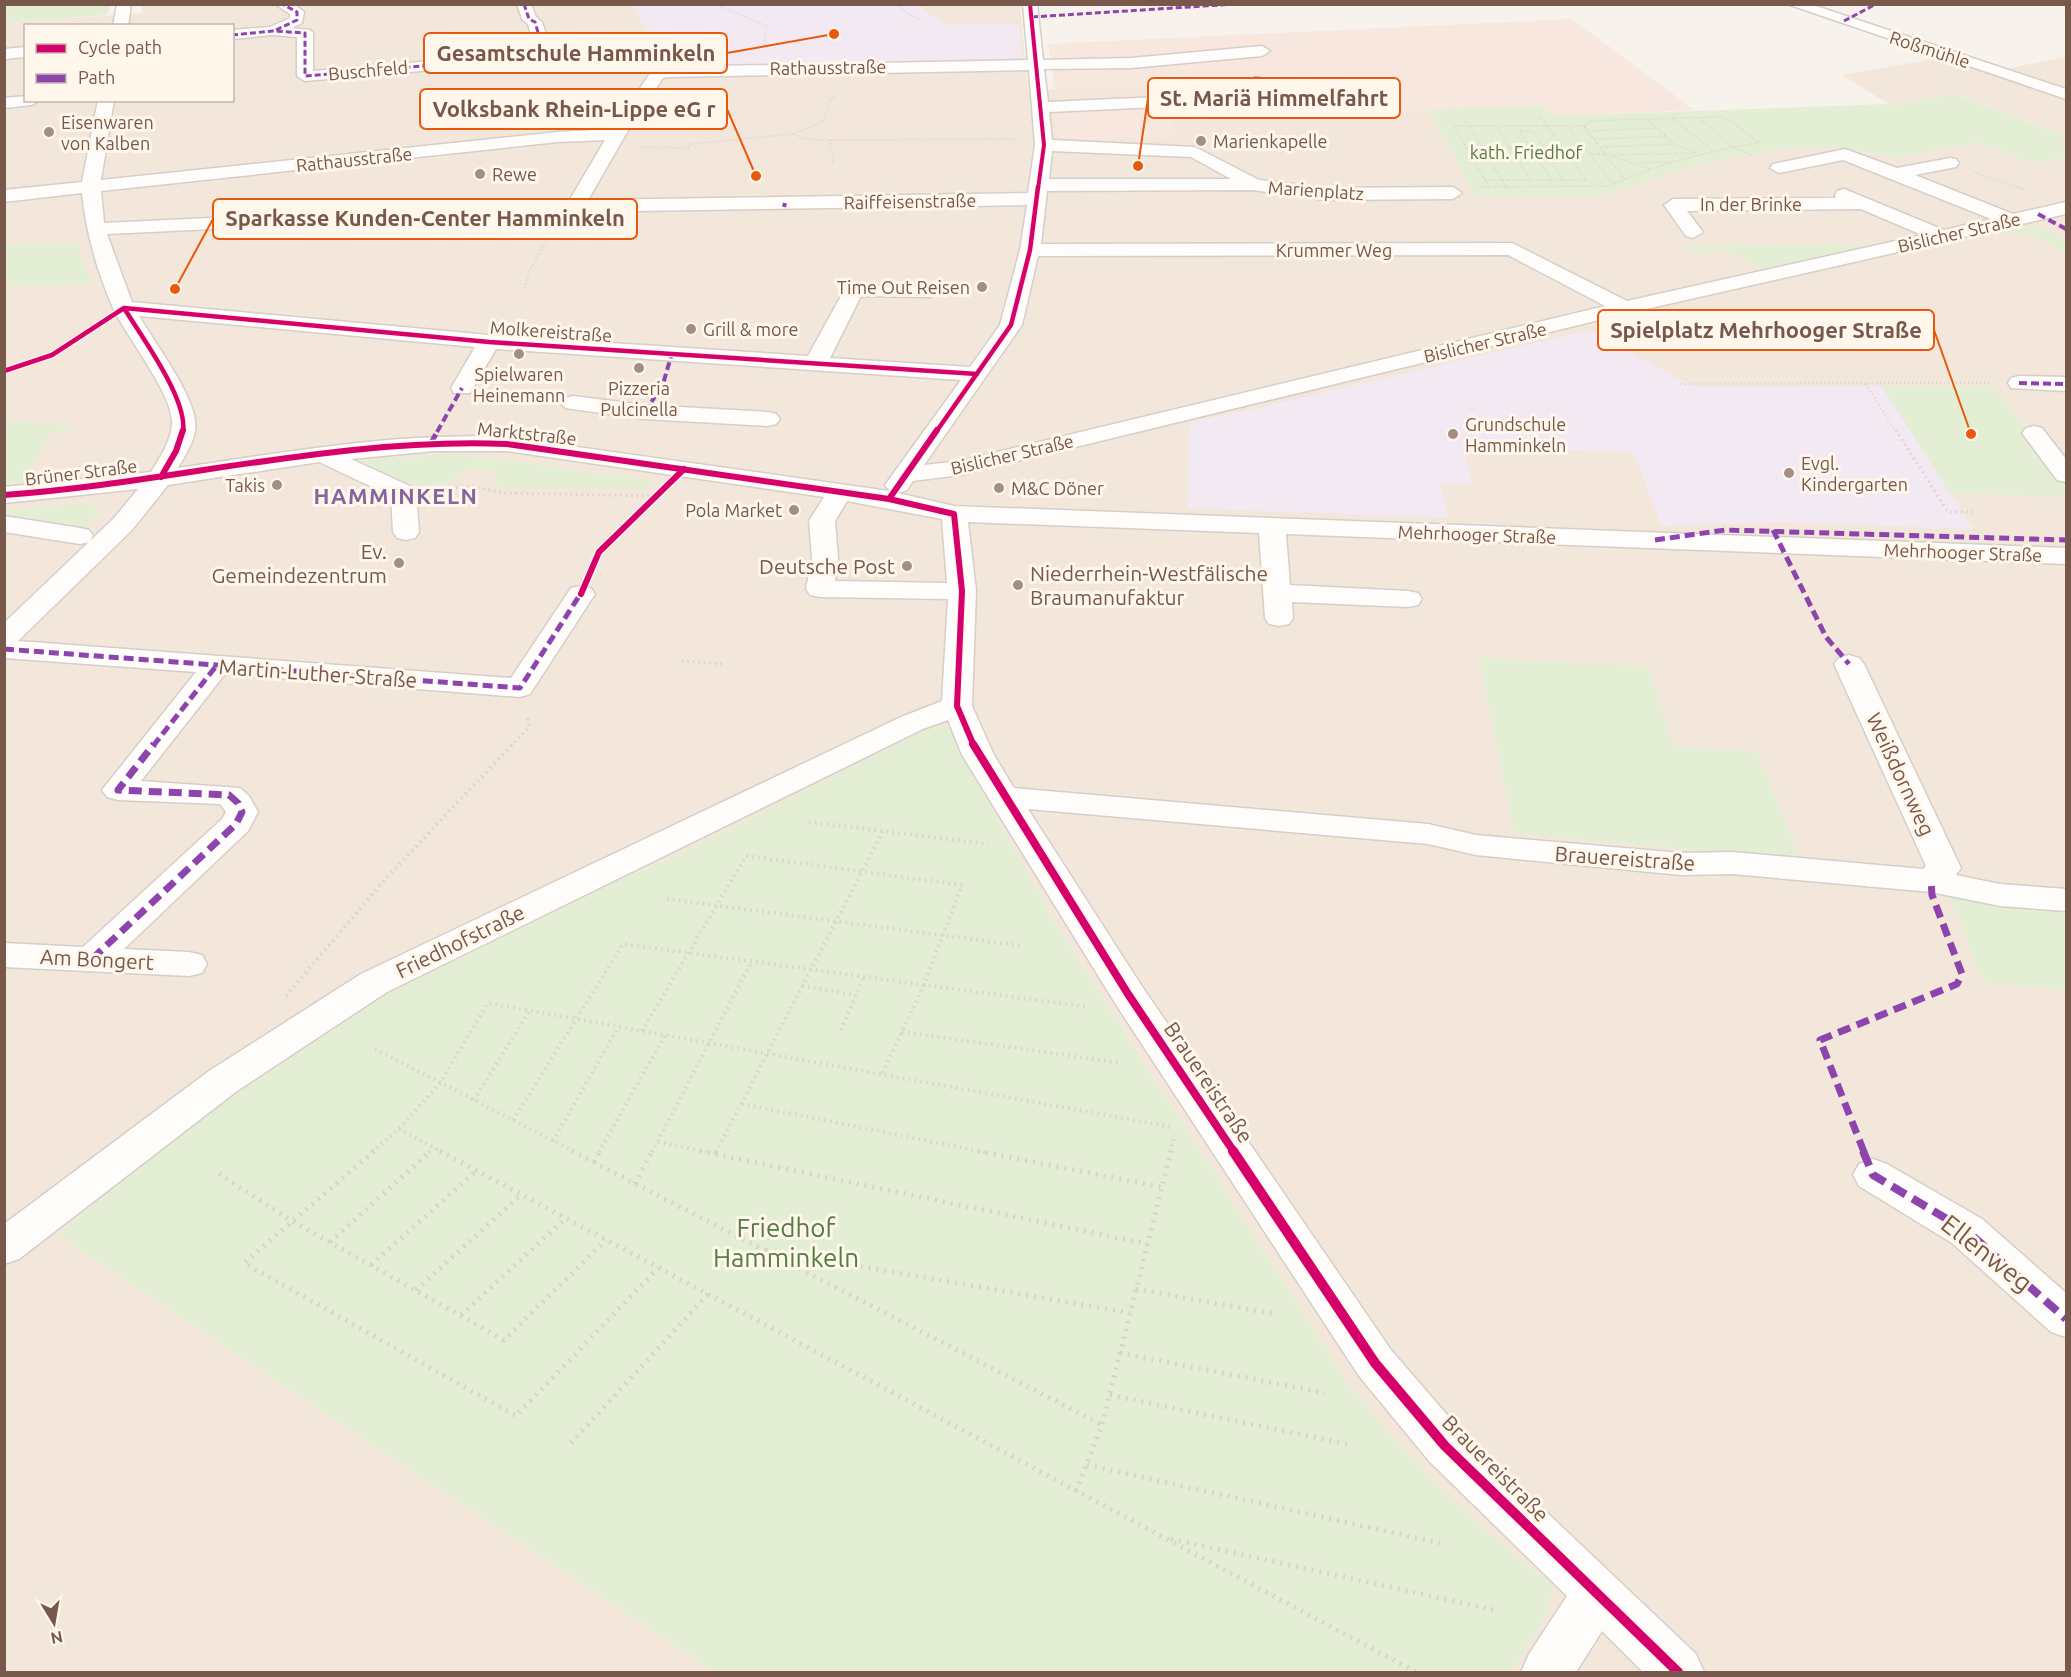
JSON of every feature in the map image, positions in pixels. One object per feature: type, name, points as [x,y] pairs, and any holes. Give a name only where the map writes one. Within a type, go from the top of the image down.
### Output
[{"type":"street","points":[[120,24],[124,4]]},
{"type":"street","points":[[273,31],[297,20],[297,12],[282,4]]},
{"type":"street","points":[[524,4],[529,18],[535,22],[545,56]]},
{"type":"street","points":[[889,499],[904,474],[1011,326],[1030,250],[1044,142],[1030,4]]},
{"type":"street","name":"Roßmühle","points":[[1794,4],[2067,94]]},
{"type":"street","name":"Buschfeld","points":[[234,35],[273,31],[305,33],[305,76],[621,49],[629,63]]},
{"type":"street","name":"Rathausstraße","points":[[569,207],[657,75],[680,70],[1131,63],[1262,51]]},
{"type":"street","points":[[4,54],[24,52]]},
{"type":"street","points":[[1039,99],[1156,95]]},
{"type":"street","points":[[4,103],[24,101]]},
{"type":"street","points":[[4,639],[123,524],[161,477],[179,445],[184,421],[178,401],[124,308],[95,229],[91,185],[106,102]]},
{"type":"street","name":"Rathausstraße","points":[[4,196],[558,136],[613,140]]},
{"type":"street","name":"Marienplatz","points":[[1044,142],[1195,152],[1254,185],[1325,194],[1453,193]]},
{"type":"street","points":[[1779,168],[1845,154],[2010,220]]},
{"type":"street","points":[[1895,174],[1950,163]]},
{"type":"street","name":"In der Brinke","points":[[1779,168],[1940,235]]},
{"type":"street","name":"Raiffeisenstraße","points":[[95,229],[351,223],[569,207],[784,205],[1037,192],[1254,185]]},
{"type":"street","name":"In der Brinke","points":[[1693,232],[1673,205],[1863,203]]},
{"type":"street","points":[[2036,203],[2067,229]]},
{"type":"street","name":"Bislicher Straße","points":[[904,474],[960,468],[1624,308],[2010,220],[2036,203],[2067,208]]},
{"type":"street","name":"Krummer Weg","points":[[1030,250],[1512,249],[1624,308]]},
{"type":"street","points":[[816,363],[854,289],[923,293]]},
{"type":"street","name":"Molkereistraße","points":[[124,308],[489,342],[977,374]]},
{"type":"street","points":[[462,388],[489,342]]},
{"type":"street","points":[[2019,383],[2067,384]]},
{"type":"street","points":[[573,403],[645,412],[768,419]]},
{"type":"street","points":[[604,458],[645,412]]},
{"type":"street","points":[[2034,433],[2067,475]]},
{"type":"street","name":"Marktstraße","points":[[161,477],[388,446],[469,441],[507,444],[889,499]]},
{"type":"street","points":[[323,455],[403,492],[406,532]]},
{"type":"street","name":"Brüner Straße","points":[[4,495],[161,477]]},
{"type":"street","points":[[840,492],[822,521],[825,558],[820,589],[963,591]]},
{"type":"street","name":"Mehrhooger Straße","points":[[889,499],[954,514],[2067,556]]},
{"type":"street","name":"Brauereistraße","points":[[954,514],[963,591],[957,706],[978,755],[1004,797],[1128,994],[1375,1363],[1445,1446],[1678,1672]]},
{"type":"street","points":[[4,524],[80,536]]},
{"type":"street","points":[[1272,526],[1278,605],[1408,599]]},
{"type":"street","points":[[520,688],[581,594]]},
{"type":"street","name":"Martin-Luther-Straße","points":[[4,649],[520,688]]},
{"type":"street","name":"Weißdornweg","points":[[1849,664],[1944,867],[1931,881]]},
{"type":"street","points":[[92,959],[236,824],[242,812],[238,803],[229,795],[118,790],[217,665]]},
{"type":"street","name":"Friedhofstraße","points":[[4,1247],[223,1081],[374,983],[901,728],[957,706]]},
{"type":"street","name":"Brauereistraße","points":[[1004,797],[1428,834],[1476,845],[1682,864],[1732,863],[1931,881],[2000,895],[2067,900]]},
{"type":"street","name":"Am Bongert","points":[[4,955],[189,964]]},
{"type":"street","name":"Ellenweg","points":[[1873,1175],[1967,1231],[2067,1319]]},
{"type":"street","points":[[1547,1672],[1598,1592]]},
{"type":"path","points":[[714,4],[767,26],[762,68]]},
{"type":"path","points":[[897,4],[908,14],[921,20]]},
{"type":"path","points":[[613,140],[688,148],[690,144],[793,134],[824,122],[829,101],[840,91],[842,66]]},
{"type":"path","points":[[1540,116],[1591,186]]},
{"type":"path","points":[[1673,118],[1712,151]]},
{"type":"path","points":[[1699,118],[1733,147],[1779,168]]},
{"type":"path","points":[[1489,187],[1454,126],[1584,126],[1590,121],[1699,118],[1730,120],[1759,143],[1697,153],[1611,155]]},
{"type":"path","points":[[1648,119],[1674,144],[1697,153]]},
{"type":"path","points":[[1470,126],[1506,187]]},
{"type":"path","points":[[1496,126],[1535,187]]},
{"type":"path","points":[[1517,126],[1552,180]]},
{"type":"path","points":[[1567,126],[1614,185]]},
{"type":"path","points":[[1584,126],[1627,182]]},
{"type":"path","points":[[1588,131],[1657,128]]},
{"type":"path","points":[[1520,131],[1533,131],[1568,186]]},
{"type":"path","points":[[793,134],[804,138],[831,140],[1044,142]]},
{"type":"path","points":[[1594,139],[1666,136]]},
{"type":"path","points":[[831,140],[830,148],[834,156],[832,164]]},
{"type":"path","points":[[1601,147],[1674,144]]},
{"type":"path","points":[[1510,148],[1563,148]]},
{"type":"path","points":[[1453,193],[1489,187],[1614,185],[1627,182],[1650,170],[1697,153]]},
{"type":"path","points":[[1590,154],[1611,155],[1650,170]]},
{"type":"path","points":[[1633,163],[1672,162]]},
{"type":"path","points":[[1950,163],[2036,203]]},
{"type":"path","points":[[1485,180],[1587,180]]},
{"type":"path","points":[[525,288],[530,270],[569,207]]},
{"type":"path","points":[[1866,383],[1948,512],[1978,512]]},
{"type":"path","points":[[1680,384],[2019,383]]},
{"type":"path","points":[[403,492],[469,486],[506,493],[656,496]]},
{"type":"path","points":[[682,661],[723,664]]},
{"type":"path","points":[[280,1004],[388,876],[529,727],[520,688]]},
{"type":"path","points":[[809,822],[988,844]]},
{"type":"path","points":[[715,1154],[742,1104],[765,1053],[883,831]]},
{"type":"path","points":[[642,1030],[686,952],[746,856],[962,885],[924,985],[882,1074]]},
{"type":"path","points":[[668,899],[835,923],[1023,946]]},
{"type":"path","points":[[513,1120],[623,944],[1088,1007]]},
{"type":"path","points":[[635,1184],[752,961]]},
{"type":"path","points":[[842,1030],[864,976]]},
{"type":"path","points":[[802,987],[856,995]]},
{"type":"path","points":[[658,1268],[516,1416],[244,1263],[399,1129],[440,1083],[488,1003],[1176,1128],[1102,1425],[1076,1491]]},
{"type":"path","points":[[474,1100],[530,1010]]},
{"type":"path","points":[[553,1141],[619,1026]]},
{"type":"path","points":[[902,1032],[1122,1063]]},
{"type":"path","points":[[594,1162],[665,1035]]},
{"type":"path","points":[[375,1050],[1102,1425]]},
{"type":"path","points":[[742,1104],[1161,1187]]},
{"type":"path","points":[[399,1129],[1416,1672]]},
{"type":"path","points":[[658,1142],[1147,1244]]},
{"type":"path","points":[[330,1242],[434,1148]]},
{"type":"path","points":[[371,1265],[476,1171]]},
{"type":"path","points":[[219,1174],[292,1221],[504,1340],[606,1240]]},
{"type":"path","points":[[416,1290],[521,1195]]},
{"type":"path","points":[[460,1315],[566,1218]]},
{"type":"path","points":[[763,1250],[1130,1313]]},
{"type":"path","points":[[1136,1289],[1275,1314]]},
{"type":"path","points":[[571,1443],[708,1294]]},
{"type":"path","points":[[1120,1353],[1325,1393]]},
{"type":"path","points":[[1110,1395],[1347,1444]]},
{"type":"path","points":[[1087,1465],[1440,1543]]},
{"type":"path","points":[[1164,1538],[1498,1611]]},
{"type":"shaded area","points":[[142,4],[1020,5],[1028,90],[1268,80],[1279,94],[1056,104],[1059,140],[1177,136],[1170,121],[1429,110],[1477,197],[1598,197],[1696,165],[1782,148],[1839,147],[1897,158],[1978,143],[2033,163],[2066,157],[2066,1672],[1511,1672],[1546,1615],[1489,1535],[1455,1504],[1395,1441],[1345,1378],[1056,924],[1017,858],[967,762],[800,795],[670,858],[540,913],[471,953],[57,1234],[716,1672],[5,1672],[5,23],[142,13]]},
{"type":"shaded area","points":[[632,5],[918,5],[945,25],[1019,24],[1022,59],[661,67],[652,65],[641,44],[654,43]]},
{"type":"shaded area","points":[[1572,19],[1694,110],[1555,116],[1542,105],[1170,121],[1178,136],[1059,140],[1056,104],[1278,93],[1267,80],[1055,89],[1048,44]]},
{"type":"shaded area","points":[[1945,57],[1989,72],[2066,57],[2066,136],[1956,94],[1892,106],[1842,75]]},
{"type":"shaded area","name":"Grundschule Hamminkeln","points":[[1590,330],[1694,387],[1881,386],[1973,529],[1781,522],[1662,526],[1633,452],[1464,447],[1472,484],[1440,484],[1448,518],[1188,508],[1189,422],[1254,409]]},
{"type":"green space","points":[[5,4],[111,5],[107,15],[5,23]]},
{"type":"green space","name":"kath. Friedhof","points":[[1955,94],[2066,136],[2066,157],[2033,163],[1978,143],[1897,158],[1839,147],[1782,148],[1696,165],[1598,197],[1476,197],[1429,110],[1542,105],[1555,116],[1888,104],[1892,106]]},
{"type":"green space","points":[[2022,225],[2043,228],[2066,238],[2066,254],[2032,234],[1994,232]]},
{"type":"green space","points":[[77,243],[91,284],[5,286],[5,244]]},
{"type":"green space","points":[[1869,244],[1857,250],[1763,269],[1725,250],[1700,255],[1679,245]]},
{"type":"green space","points":[[1881,386],[1993,386],[2066,482],[2066,497],[1950,493]]},
{"type":"green space","points":[[5,421],[74,425],[71,429],[52,432],[22,483],[5,485]]},
{"type":"green space","points":[[445,455],[481,457],[655,481],[646,489],[504,488],[491,483],[497,471],[466,470],[455,479],[442,484],[429,485],[401,481],[362,465],[366,460]]},
{"type":"green space","points":[[82,503],[98,509],[97,514],[82,530],[5,520],[5,510]]},
{"type":"green space","points":[[1479,658],[1648,666],[1674,747],[1757,751],[1801,860],[1514,833]]},
{"type":"green space","name":"Friedhof Hamminkeln","points":[[935,725],[951,727],[1003,831],[1056,924],[1345,1378],[1393,1437],[1442,1489],[1495,1538],[1554,1586],[1546,1615],[1511,1672],[716,1672],[57,1235],[271,1059],[331,1023],[471,953],[540,913],[670,858]]},
{"type":"green space","points":[[1950,897],[2066,908],[2066,990],[1983,983]]},
{"type":"marked path","points":[[276,30],[297,20],[297,12],[282,4]]},
{"type":"marked path","points":[[524,4],[529,19],[535,22],[545,56]]},
{"type":"marked path","points":[[1032,17],[1236,4]]},
{"type":"marked path","points":[[1844,21],[1876,4]]},
{"type":"marked path","points":[[234,35],[273,31],[305,33],[305,76],[621,49],[629,63],[666,72]]},
{"type":"marked path","points":[[1254,78],[1278,79],[1281,83]]},
{"type":"marked path","points":[[784,207],[785,203]]},
{"type":"marked path","points":[[2038,214],[2066,229]]},
{"type":"marked path","points":[[645,412],[663,384],[672,353]]},
{"type":"marked path","points":[[2019,383],[2066,384]]},
{"type":"marked path","points":[[431,443],[462,388]]},
{"type":"marked path","points":[[1655,540],[1725,530],[2066,540]]},
{"type":"marked path","points":[[1773,530],[1826,637],[1849,664]]},
{"type":"marked path","points":[[4,649],[520,688],[583,590]]},
{"type":"marked path","points":[[92,959],[236,824],[242,812],[238,803],[229,795],[118,790],[217,665]]},
{"type":"marked path","points":[[1931,881],[1932,895],[1962,974],[1957,984],[1820,1040],[1873,1175],[1967,1231],[2066,1319]]},
{"type":"cycle path","points":[[889,499],[1011,325],[1030,250],[1044,145],[1030,4]]},
{"type":"cycle path","points":[[124,308],[489,342],[977,374]]},
{"type":"cycle path","points":[[124,308],[168,384],[184,422],[179,444],[161,477]]},
{"type":"cycle path","points":[[4,371],[20,368],[68,347],[124,308]]},
{"type":"cycle path","points":[[4,495],[120,484],[361,450],[482,443],[507,444],[889,499],[954,514],[962,591],[957,706],[978,755],[1004,797],[1128,994],[1375,1363],[1445,1446],[1678,1672]]},
{"type":"cycle path","points":[[581,594],[599,552],[684,469]]},
{"type":"place","name":"Gesamtschule Hamminkeln","points":[[834,34]]},
{"type":"place","name":"Eisenwaren von Kalben","points":[[49,132]]},
{"type":"place","name":"Marienkapelle","points":[[1201,141]]},
{"type":"place","name":"St. Mariä Himmelfahrt","points":[[1138,166]]},
{"type":"place","name":"Rewe","points":[[480,174]]},
{"type":"place","name":"Volksbank Rhein-Lippe eG r","points":[[756,176]]},
{"type":"place","name":"Time Out Reisen","points":[[982,287]]},
{"type":"place","name":"Sparkasse Kunden-Center Hamminkeln","points":[[175,289]]},
{"type":"place","name":"Grill & more","points":[[691,329]]},
{"type":"place","name":"Spielwaren Heinemann","points":[[519,354]]},
{"type":"place","name":"Pizzeria Pulcinella","points":[[639,368]]},
{"type":"place","name":"Grundschule Hamminkeln","points":[[1453,434]]},
{"type":"place","name":"Spielplatz Mehrhooger Straße","points":[[1971,434]]},
{"type":"place","name":"Evgl. Kindergarten","points":[[1789,473]]},
{"type":"place","name":"Takis","points":[[277,485]]},
{"type":"place","name":"M&C Döner","points":[[999,488]]},
{"type":"place","name":"Pola Market","points":[[794,510]]},
{"type":"place","name":"Ev. Gemeindezentrum","points":[[399,563]]},
{"type":"place","name":"Deutsche Post","points":[[907,566]]},
{"type":"place","name":"Niederrhein-Westfälische Braumanufaktur","points":[[1018,585]]},
{"type":"district","name":"HAMMINKELN","points":[[396,495]]}]
